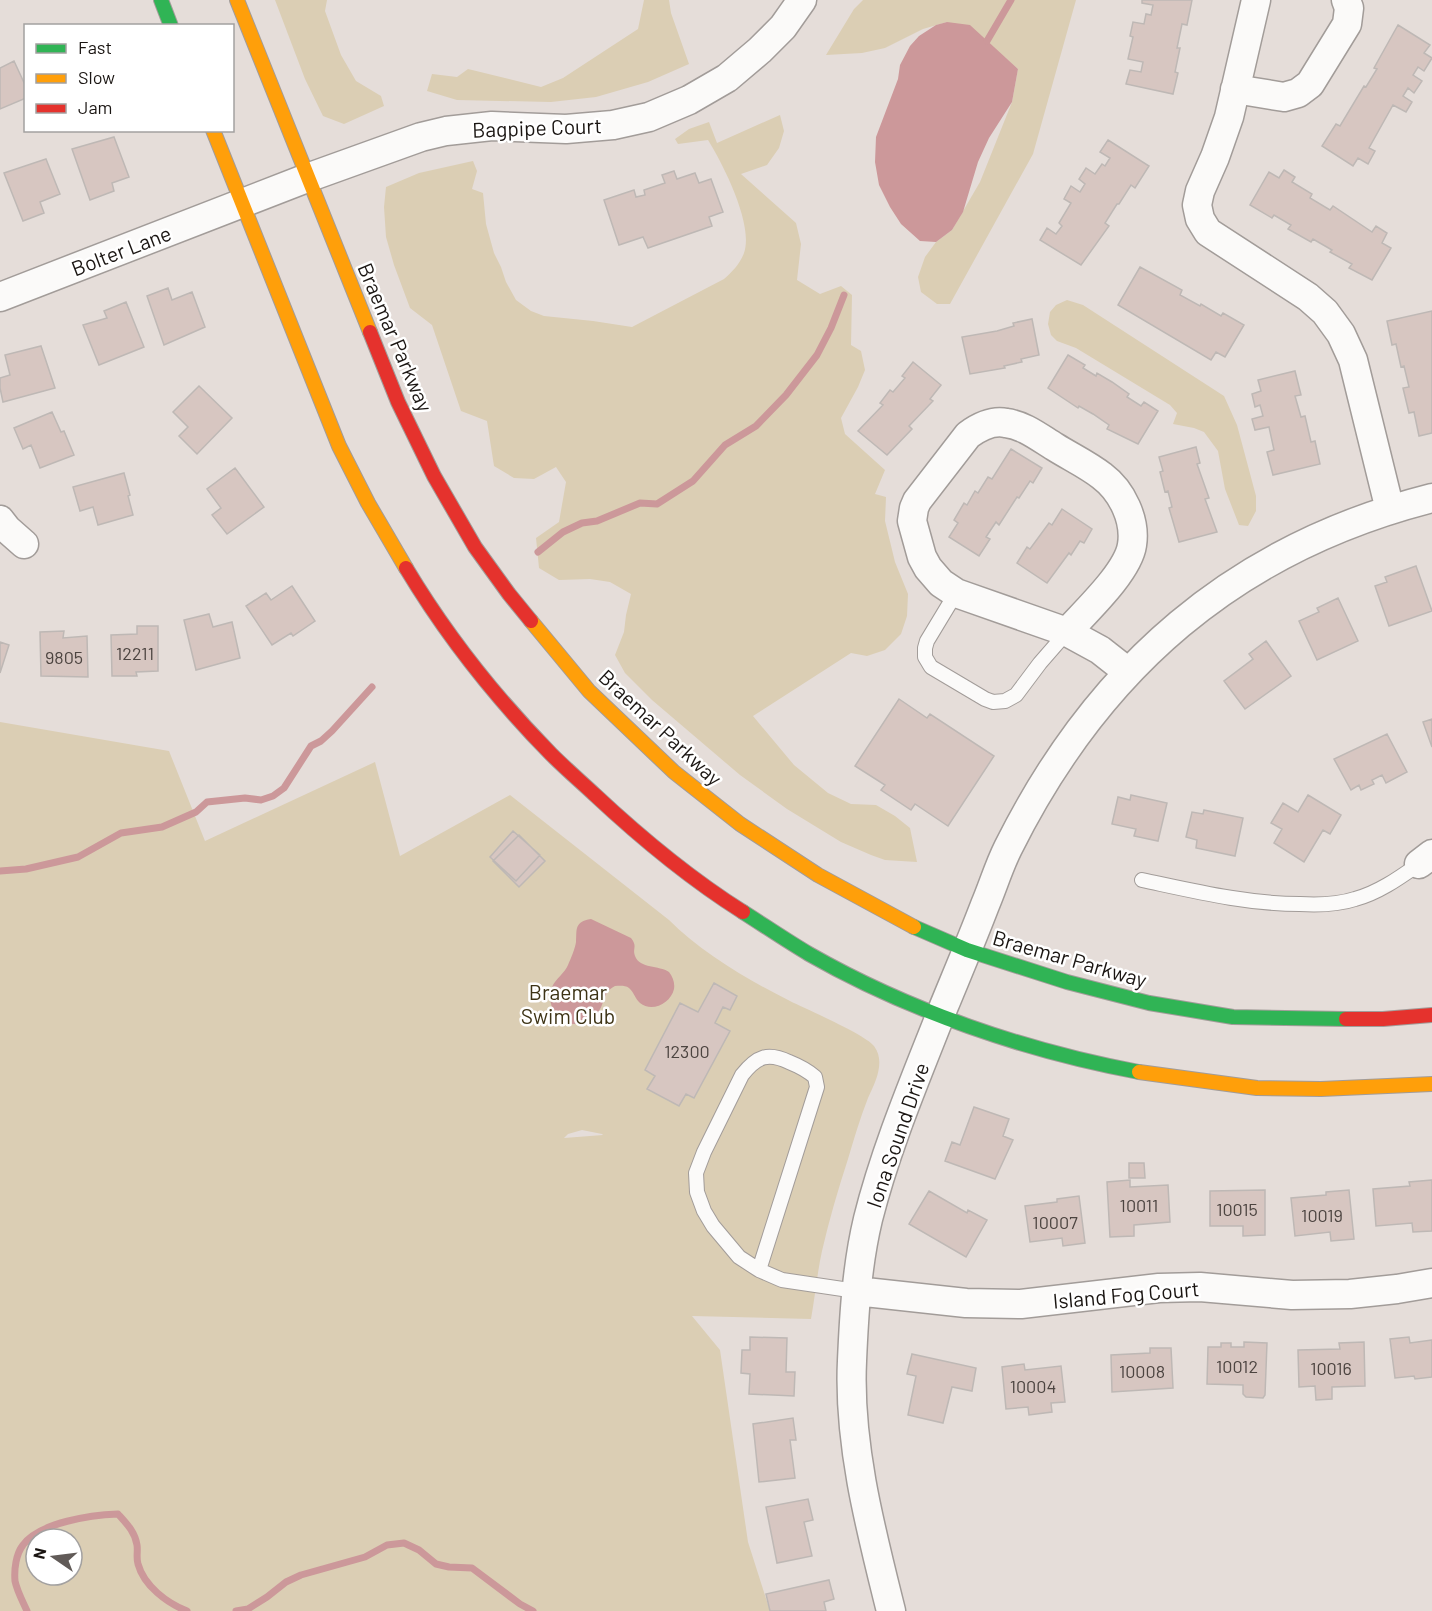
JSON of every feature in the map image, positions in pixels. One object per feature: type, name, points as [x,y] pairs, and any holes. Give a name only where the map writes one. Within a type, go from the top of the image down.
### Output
[{"type":"street","points":[[161,0],[170,24]]},
{"type":"street","name":"Braemar Parkway","points":[[237,0],[398,402],[434,476],[475,547],[509,594],[589,691],[674,772],[740,824],[818,875],[913,927],[967,950],[1067,982],[1149,1003],[1233,1017],[1383,1019],[1432,1016]]},
{"type":"street","name":"Bagpipe Court","points":[[242,203],[409,140],[446,131],[492,126],[566,129],[649,117],[689,100],[726,78],[760,50],[783,27],[802,0]]},
{"type":"street","points":[[1256,0],[1229,117],[1200,191],[1197,205],[1200,219],[1208,232],[1308,297],[1324,312],[1341,334],[1353,360],[1390,510]]},
{"type":"street","points":[[1235,89],[1284,97],[1298,93],[1310,84],[1347,24],[1346,0]]},
{"type":"street","points":[[214,132],[339,446],[368,503],[408,571],[452,636],[499,697],[551,754],[669,861],[705,888],[810,954],[874,987],[941,1016],[1011,1040],[1095,1064],[1161,1076],[1257,1088],[1321,1089],[1432,1084]]},
{"type":"street","name":"Bolter Lane","points":[[0,297],[242,203]]},
{"type":"street","points":[[1067,632],[1119,574],[1128,559],[1133,531],[1129,513],[1118,493],[1103,477],[1022,427],[994,422],[968,435],[917,501],[912,521],[922,557],[941,583],[956,593],[1067,632],[1100,650],[1128,672]]},
{"type":"street","name":"Iona Sound Drive","points":[[891,1611],[860,1474],[853,1414],[851,1365],[856,1291],[867,1222],[882,1167],[1006,851],[1036,794],[1072,739],[1110,691],[1168,633],[1195,611],[1252,572],[1305,543],[1360,520],[1432,498]]},
{"type":"street","points":[[0,520],[24,544]]},
{"type":"street","name":"Island Fog Court","points":[[856,1291],[966,1303],[1020,1304],[1160,1288],[1200,1287],[1292,1295],[1327,1295],[1397,1289],[1432,1283]]},
{"type":"lane","points":[[956,593],[927,641],[925,657],[931,667],[993,702],[1005,701],[1016,695],[1067,632]]},
{"type":"lane","points":[[1142,880],[1232,899],[1281,904],[1329,905],[1356,899],[1382,888],[1426,859]]},
{"type":"lane","points":[[759,1270],[817,1088],[815,1077],[807,1070],[778,1057],[768,1056],[749,1066],[742,1075],[704,1152],[696,1173],[697,1192],[704,1211],[713,1226],[739,1257],[759,1270],[782,1280],[856,1291]]},
{"type":"green space","points":[[275,0],[327,0],[325,11],[341,55],[356,81],[381,96],[384,106],[344,124],[323,116],[305,79]]},
{"type":"green space","points":[[644,0],[669,0],[671,13],[689,64],[648,82],[596,97],[551,102],[457,100],[427,91],[432,74],[457,77],[468,69],[541,87],[563,78],[638,29]]},
{"type":"green space","points":[[863,0],[1076,0],[1033,154],[950,304],[937,304],[921,292],[918,277],[925,257],[936,242],[952,230],[980,182],[1012,102],[1018,69],[1001,54],[947,22],[923,29],[885,48],[862,53],[826,55],[854,9]]},
{"type":"green space","points":[[780,115],[784,131],[779,148],[767,165],[741,174],[796,223],[801,244],[797,280],[820,294],[841,286],[852,295],[851,345],[861,351],[865,370],[841,418],[845,434],[885,470],[875,494],[886,497],[885,521],[895,562],[908,594],[907,616],[901,634],[885,650],[867,656],[851,653],[753,716],[794,765],[828,793],[851,804],[876,805],[910,828],[917,862],[885,860],[871,855],[841,842],[787,809],[740,775],[652,700],[625,673],[615,655],[624,632],[631,594],[610,582],[590,579],[559,580],[539,568],[536,538],[559,522],[566,482],[556,467],[534,479],[514,478],[494,466],[487,421],[461,411],[432,325],[410,308],[386,237],[384,207],[386,187],[419,173],[473,161],[477,171],[472,189],[483,193],[486,224],[494,253],[516,300],[531,311],[544,316],[632,327],[724,279],[736,268],[744,253],[745,227],[741,211],[729,179],[708,140],[678,144],[675,139],[689,129],[709,122],[717,143]]},
{"type":"green space","points":[[1067,300],[1083,305],[1224,396],[1237,425],[1256,496],[1256,511],[1248,526],[1239,525],[1225,489],[1218,451],[1204,432],[1173,424],[1177,413],[1170,405],[1076,348],[1057,341],[1051,335],[1048,324],[1050,312],[1056,305]]},
{"type":"green space","name":"Braemar Swim Club","points":[[0,722],[169,751],[205,841],[375,762],[400,856],[510,795],[711,955],[758,984],[848,1029],[874,1046],[879,1059],[878,1072],[860,1121],[831,1216],[820,1260],[811,1319],[692,1316],[720,1350],[748,1542],[770,1611],[0,1611]],"holes":[[[582,1130],[603,1135],[564,1138],[568,1134]]]},
{"type":"shaded area","points":[[947,22],[970,25],[1018,69],[1012,102],[989,138],[978,162],[963,212],[952,230],[936,242],[920,241],[901,224],[879,185],[875,162],[876,137],[898,79],[900,65],[910,46],[919,36],[936,25]]},
{"type":"shaded area","points":[[591,919],[631,938],[634,943],[635,956],[641,963],[669,972],[674,987],[672,994],[665,1002],[655,1007],[645,1006],[638,1001],[629,988],[615,986],[606,994],[600,1009],[592,1018],[573,1024],[564,1022],[558,1017],[550,1000],[552,987],[567,968],[579,924]]},
{"type":"building","points":[[1142,0],[1192,0],[1187,25],[1182,24],[1177,48],[1180,48],[1175,72],[1178,73],[1173,94],[1126,84],[1130,70],[1141,72],[1143,62],[1128,59],[1133,37],[1130,36],[1133,22],[1144,24],[1146,14],[1151,15],[1153,5],[1142,3]]},
{"type":"building","points":[[1398,25],[1430,45],[1424,53],[1432,58],[1424,71],[1418,67],[1413,75],[1422,81],[1414,93],[1408,88],[1403,96],[1412,102],[1406,112],[1393,105],[1369,148],[1375,151],[1368,164],[1358,158],[1353,166],[1322,146],[1336,124],[1340,126],[1364,86],[1366,87]]},
{"type":"building","points":[[14,61],[24,83],[24,99],[0,109],[0,68]]},
{"type":"building","points":[[114,137],[129,177],[112,183],[114,191],[90,200],[72,149]]},
{"type":"building","points":[[1108,140],[1149,166],[1135,188],[1131,185],[1117,204],[1105,223],[1109,226],[1081,265],[1040,240],[1047,228],[1056,234],[1062,226],[1059,223],[1071,203],[1064,199],[1071,186],[1080,192],[1085,184],[1079,179],[1086,168],[1095,174],[1102,164],[1105,166],[1110,158],[1100,152]]},
{"type":"building","points":[[46,159],[60,194],[40,202],[44,213],[23,221],[4,173]]},
{"type":"building","points":[[1284,170],[1295,177],[1292,182],[1312,194],[1310,198],[1330,210],[1333,206],[1372,232],[1376,226],[1387,233],[1382,243],[1391,248],[1372,280],[1349,268],[1352,264],[1330,252],[1332,250],[1313,239],[1311,242],[1288,229],[1291,225],[1274,215],[1272,218],[1250,205],[1269,172],[1279,178]]},
{"type":"building","points":[[674,171],[677,179],[695,173],[699,183],[711,179],[723,212],[709,217],[712,226],[648,248],[643,237],[619,245],[604,200],[634,190],[636,197],[645,195],[644,190],[665,183],[662,175]]},
{"type":"building","points":[[1140,267],[1182,290],[1180,295],[1221,316],[1223,313],[1244,325],[1225,357],[1216,352],[1211,360],[1118,305]]},
{"type":"building","points":[[168,288],[172,300],[192,292],[205,327],[164,345],[147,296]]},
{"type":"building","points":[[126,302],[144,347],[99,365],[83,325],[107,318],[104,311]]},
{"type":"building","points":[[1432,311],[1432,433],[1419,436],[1414,412],[1409,413],[1403,388],[1409,387],[1404,366],[1401,367],[1396,344],[1392,345],[1387,321]]},
{"type":"building","points":[[1032,319],[1039,355],[1021,359],[1022,362],[1004,366],[1005,368],[970,374],[962,337],[997,331],[1014,326],[1013,323]]},
{"type":"building","points":[[41,346],[55,388],[3,402],[0,378],[10,375],[5,355]]},
{"type":"building","points":[[1068,355],[1085,365],[1083,368],[1096,376],[1097,373],[1112,382],[1129,394],[1127,397],[1141,406],[1144,402],[1158,411],[1138,444],[1107,429],[1109,425],[1048,388]]},
{"type":"building","points":[[913,362],[941,385],[930,399],[933,401],[909,426],[912,429],[887,455],[858,431],[883,405],[880,403],[890,390],[893,392],[905,378],[902,376]]},
{"type":"building","points":[[1295,371],[1301,395],[1295,396],[1301,417],[1305,416],[1311,442],[1315,441],[1320,464],[1273,475],[1267,452],[1274,450],[1269,427],[1255,430],[1252,419],[1263,416],[1260,405],[1255,407],[1252,394],[1261,391],[1258,380]]},
{"type":"building","points":[[199,386],[232,418],[197,454],[179,436],[188,427],[173,412]]},
{"type":"building","points":[[52,412],[61,432],[64,431],[74,455],[40,468],[31,445],[23,449],[14,428]]},
{"type":"building","points":[[1196,447],[1200,463],[1197,464],[1209,498],[1205,499],[1217,532],[1179,542],[1169,508],[1172,507],[1168,491],[1165,492],[1160,472],[1163,471],[1159,457]]},
{"type":"building","points":[[1011,449],[1042,468],[1033,483],[1030,481],[1019,498],[1017,497],[999,525],[996,522],[986,537],[990,539],[979,556],[949,537],[958,523],[954,520],[964,503],[967,505],[975,491],[978,493],[988,477],[992,479]]},
{"type":"building","points":[[235,468],[264,507],[227,534],[212,515],[221,508],[207,489]]},
{"type":"building","points":[[124,473],[133,515],[98,525],[93,507],[80,511],[73,487]]},
{"type":"building","points":[[1062,509],[1092,529],[1084,543],[1080,541],[1047,583],[1017,563],[1027,547],[1030,549],[1049,523],[1052,525]]},
{"type":"building","points":[[1416,566],[1432,611],[1389,626],[1375,586],[1387,582],[1385,577]]},
{"type":"building","points":[[292,586],[315,621],[293,636],[291,633],[272,645],[246,606],[266,593],[271,600]]},
{"type":"building","points":[[1338,598],[1358,641],[1317,660],[1299,621],[1319,612],[1317,608]]},
{"type":"building","points":[[209,614],[213,627],[232,622],[240,658],[196,670],[184,620]]},
{"type":"building","points":[[137,626],[158,626],[158,671],[136,672],[137,676],[112,676],[111,635],[137,634]]},
{"type":"building","points":[[64,631],[63,638],[87,636],[88,677],[41,676],[40,632]]},
{"type":"building","points":[[1266,641],[1291,676],[1245,709],[1224,681],[1253,659],[1249,654]]},
{"type":"building","points":[[0,642],[9,645],[0,673]]},
{"type":"building","points":[[899,699],[927,718],[930,714],[994,756],[948,826],[915,804],[911,810],[881,790],[885,785],[855,766]]},
{"type":"building","points":[[1432,719],[1432,747],[1423,722]]},
{"type":"building","points":[[1387,734],[1407,772],[1386,783],[1382,775],[1372,780],[1374,784],[1361,790],[1359,785],[1351,790],[1334,759]]},
{"type":"building","points":[[1131,795],[1167,803],[1158,841],[1134,836],[1136,829],[1112,824],[1118,797],[1130,800]]},
{"type":"building","points":[[1308,795],[1341,815],[1330,834],[1323,830],[1304,862],[1274,843],[1282,829],[1271,823],[1283,803],[1298,812]]},
{"type":"building","points":[[1204,810],[1243,818],[1235,856],[1196,848],[1197,840],[1186,837],[1192,812],[1203,814]]},
{"type":"building","points":[[513,831],[540,855],[516,881],[490,857]]},
{"type":"building","points":[[519,835],[545,861],[519,887],[493,861]]},
{"type":"building","points":[[714,983],[737,996],[730,1010],[723,1007],[715,1023],[730,1031],[694,1098],[686,1094],[679,1106],[647,1089],[655,1076],[645,1070],[680,1003],[698,1012]]},
{"type":"building","points":[[974,1107],[1009,1119],[1003,1136],[1013,1140],[995,1179],[945,1161],[952,1142],[960,1145]]},
{"type":"building","points":[[1129,1163],[1144,1163],[1145,1178],[1129,1178]]},
{"type":"building","points":[[1130,1180],[1130,1187],[1168,1185],[1170,1222],[1134,1225],[1134,1236],[1110,1237],[1107,1182]]},
{"type":"building","points":[[1432,1180],[1432,1231],[1413,1232],[1412,1223],[1376,1226],[1373,1189],[1410,1186],[1409,1182]]},
{"type":"building","points":[[1265,1190],[1265,1235],[1243,1236],[1243,1226],[1210,1226],[1210,1191]]},
{"type":"building","points":[[1349,1190],[1354,1239],[1331,1241],[1330,1232],[1295,1236],[1291,1198],[1326,1195],[1326,1192]]},
{"type":"building","points":[[929,1191],[967,1213],[968,1210],[987,1220],[966,1257],[909,1224]]},
{"type":"building","points":[[1079,1196],[1085,1243],[1063,1246],[1062,1238],[1030,1242],[1025,1206],[1057,1202],[1057,1199]]},
{"type":"building","points":[[750,1337],[787,1338],[786,1372],[795,1372],[794,1396],[749,1394],[750,1374],[741,1373],[742,1350],[750,1350]]},
{"type":"building","points":[[1409,1337],[1410,1343],[1432,1340],[1432,1377],[1395,1378],[1390,1339]]},
{"type":"building","points":[[1244,1342],[1267,1343],[1263,1398],[1246,1397],[1243,1394],[1243,1385],[1207,1384],[1208,1347],[1221,1347],[1221,1343],[1231,1343],[1231,1347],[1244,1347]]},
{"type":"building","points":[[1364,1342],[1365,1386],[1332,1387],[1332,1399],[1316,1400],[1315,1386],[1299,1387],[1298,1350],[1340,1349],[1339,1343]]},
{"type":"building","points":[[1150,1348],[1171,1348],[1173,1388],[1112,1392],[1111,1355],[1150,1353]]},
{"type":"building","points":[[912,1354],[976,1368],[972,1391],[952,1387],[943,1423],[908,1415],[916,1376],[907,1374]]},
{"type":"building","points":[[1024,1364],[1025,1370],[1061,1366],[1065,1402],[1051,1403],[1052,1412],[1029,1415],[1028,1407],[1006,1409],[1002,1367]]},
{"type":"building","points":[[793,1418],[796,1440],[790,1440],[795,1478],[759,1482],[753,1424]]},
{"type":"building","points":[[808,1499],[813,1520],[804,1522],[812,1556],[777,1563],[766,1507]]},
{"type":"building","points":[[829,1580],[834,1599],[824,1602],[826,1611],[770,1611],[766,1594]]},
{"type":"waterway","points":[[987,41],[1011,0]]},
{"type":"waterway","points":[[538,552],[563,532],[582,523],[597,521],[640,503],[657,504],[693,481],[725,445],[756,426],[786,395],[817,355],[844,295]]},
{"type":"waterway","points":[[0,871],[26,869],[78,857],[121,833],[162,827],[196,812],[207,802],[245,798],[261,800],[273,796],[284,788],[311,746],[332,731],[372,687]]},
{"type":"waterway","points":[[27,1611],[15,1581],[16,1562],[23,1545],[31,1537],[54,1525],[81,1518],[118,1514],[134,1536],[138,1564],[145,1580],[157,1593],[187,1611]]},
{"type":"waterway","points":[[236,1611],[248,1609],[286,1582],[301,1575],[365,1557],[387,1545],[404,1543],[419,1550],[436,1564],[472,1568],[533,1611]]},
{"type":"traffic: fast","points":[[161,0],[170,24]]},
{"type":"traffic: fast","points":[[743,912],[847,975],[928,1011],[1054,1053],[1139,1072]]},
{"type":"traffic: fast","points":[[914,927],[967,950],[1067,982],[1149,1003],[1233,1017],[1346,1019]]},
{"type":"traffic: slow","points":[[237,0],[370,332]]},
{"type":"traffic: slow","points":[[214,132],[339,446],[368,503],[406,568]]},
{"type":"traffic: slow","points":[[531,621],[589,691],[674,772],[740,824],[818,875],[914,927]]},
{"type":"traffic: slow","points":[[1139,1072],[1257,1088],[1321,1089],[1432,1084]]},
{"type":"traffic: jam","points":[[370,332],[398,402],[434,476],[475,547],[531,621]]},
{"type":"traffic: jam","points":[[406,568],[473,665],[551,754],[648,842],[743,912]]},
{"type":"traffic: jam","points":[[1346,1019],[1432,1015]]}]
